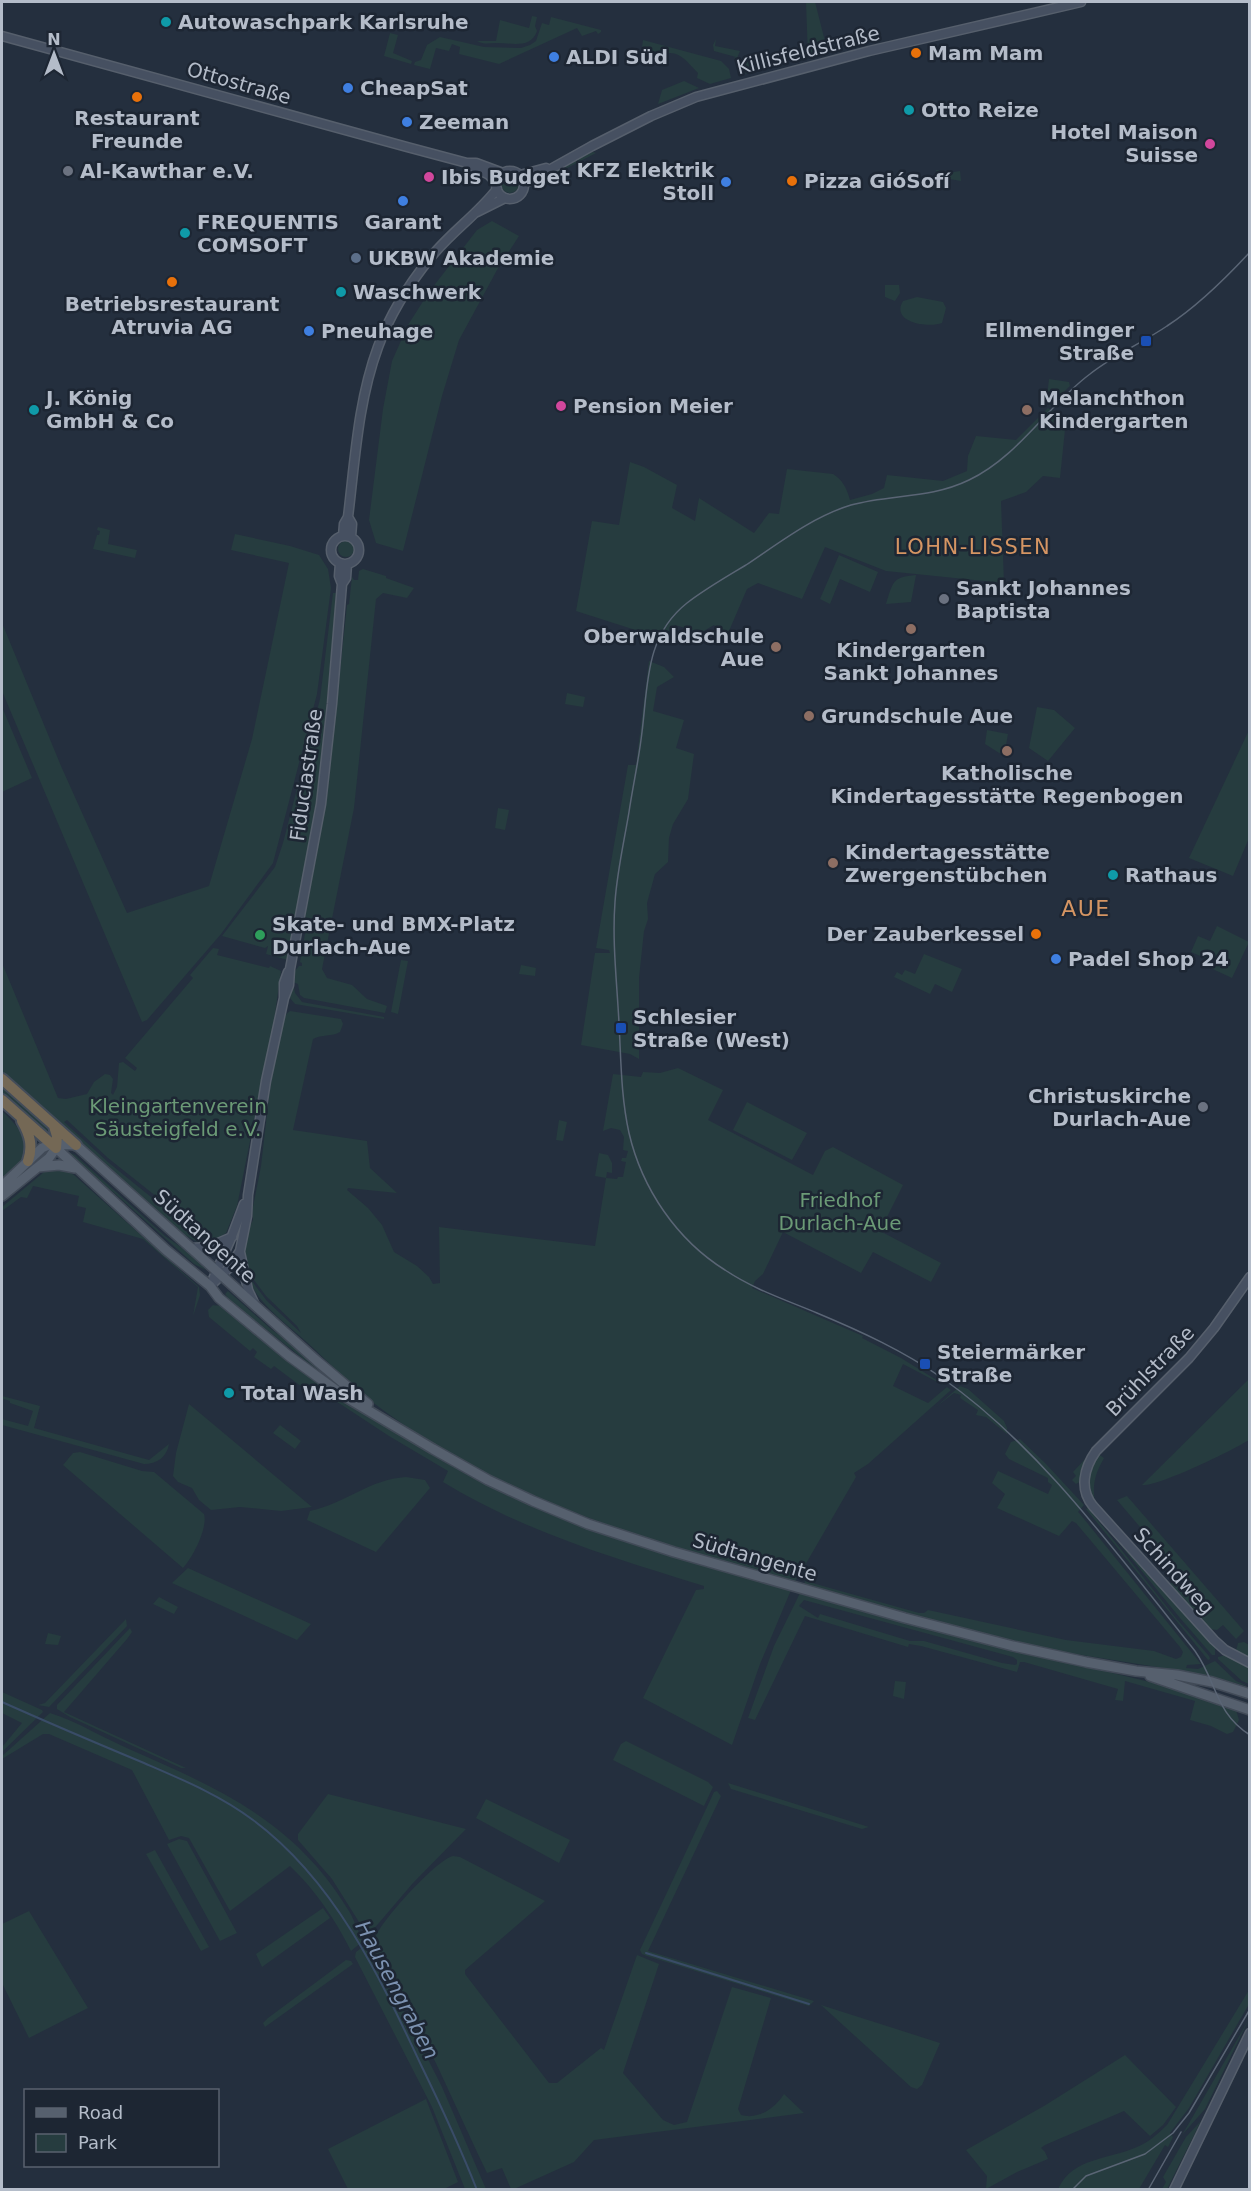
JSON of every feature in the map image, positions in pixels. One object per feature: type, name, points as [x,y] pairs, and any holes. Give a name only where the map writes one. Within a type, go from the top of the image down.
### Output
[{"type":"highway","name":"Südtangente","points":[[2,1079],[76,1145]]},
{"type":"highway","name":"Südtangente","points":[[2,1100],[55,1146]]},
{"type":"highway","points":[[19,1116],[30,1139],[33,1164]]},
{"type":"highway","points":[[54,1126],[57,1136],[55,1146]]},
{"type":"main road","name":"Killisfeldstraße","points":[[520,175],[556,165],[651,116],[717,90],[869,51],[1081,2]]},
{"type":"main road","name":"Ottostraße","points":[[2,36],[467,163],[486,173],[497,185]]},
{"type":"main road","name":"Ottostraße","points":[[467,163],[476,163],[503,173]]},
{"type":"main road","name":"Killisfeldstraße","points":[[524,184],[556,165]]},
{"type":"main road","points":[[511,171],[520,175],[524,184],[520,195],[505,198],[497,185],[503,173],[511,171]]},
{"type":"main road","name":"Fiduciastraße","points":[[347,537],[344,524],[348,517],[364,400],[379,344],[403,296],[419,272],[437,249],[477,212],[497,185]]},
{"type":"main road","name":"Fiduciastraße","points":[[477,212],[505,198]]},
{"type":"main road","name":"Fiduciastraße","points":[[347,537],[357,543],[359,552],[354,561],[343,563],[333,557],[331,549],[335,540],[347,537]]},
{"type":"main road","name":"Fiduciastraße","points":[[219,1273],[233,1263],[240,1251],[267,1081],[284,998],[285,979],[290,969],[321,804],[342,584],[346,578],[343,563]]},
{"type":"main road","points":[[2,1196],[33,1164],[42,1148],[76,1145]]},
{"type":"main road","name":"Südtangente","points":[[76,1145],[317,1361],[386,1419]]},
{"type":"main road","name":"Südtangente","points":[[55,1146],[166,1250],[210,1286],[219,1298],[289,1356],[344,1395],[433,1449],[488,1480],[557,1512],[604,1530],[705,1561],[905,1618],[1013,1646],[1136,1671],[1178,1675],[1212,1682],[1250,1694]]},
{"type":"main road","points":[[2,1186],[33,1164],[64,1165],[77,1169]]},
{"type":"main road","name":"Fiduciastraße","points":[[210,1286],[219,1273],[248,1195]]},
{"type":"main road","points":[[192,1248],[209,1247],[232,1236]]},
{"type":"main road","points":[[240,1251],[248,1290],[256,1305]]},
{"type":"main road","name":"Brühlstraße","points":[[1084,1490],[1087,1468],[1096,1451],[1189,1358],[1214,1328],[1250,1277]]},
{"type":"main road","name":"Schindweg","points":[[1084,1490],[1093,1506],[1214,1640],[1225,1650],[1250,1663]]},
{"type":"main road","name":"Südtangente","points":[[1136,1671],[1249,1709]]},
{"type":"main road","points":[[1174,2190],[1250,2032]]},
{"type":"green space","points":[[806,2],[815,2],[828,53],[808,58]]},
{"type":"green space","points":[[532,16],[537,17],[535,26],[537,31],[534,37],[526,43],[487,44],[477,41],[496,41],[500,20],[529,28]]},
{"type":"green space","points":[[551,17],[601,30],[601,32],[598,34],[596,31],[582,36],[577,28],[499,64],[459,54],[460,47],[452,44],[449,51],[436,48],[430,69],[414,65],[415,62],[421,60],[427,45],[440,37],[484,47],[521,48],[530,45],[536,41],[542,23],[549,25]]},
{"type":"green space","points":[[390,33],[398,35],[393,53],[412,61],[411,64],[384,56]]},
{"type":"green space","points":[[716,39],[715,46],[740,51],[737,58],[769,67],[749,74],[743,73],[734,58],[736,57],[714,51],[713,45]]},
{"type":"green space","points":[[643,40],[721,61],[729,69],[731,78],[710,84],[697,78],[698,73],[681,56],[671,53],[658,56],[657,52],[649,50],[641,54]]},
{"type":"green space","points":[[684,81],[699,88],[658,104],[662,90]]},
{"type":"green space","points":[[588,153],[596,153],[540,182],[538,180]]},
{"type":"green space","points":[[936,170],[939,170],[940,174],[960,171],[961,181],[938,177]]},
{"type":"green space","points":[[510,175],[516,178],[519,184],[516,190],[510,193],[504,190],[501,184],[504,178]]},
{"type":"green space","points":[[492,221],[519,236],[497,270],[459,340],[442,396],[403,551],[376,543],[369,520],[383,409],[392,361],[408,325],[429,292],[477,230]]},
{"type":"green space","points":[[885,285],[899,285],[900,293],[895,301],[885,297]]},
{"type":"green space","points":[[917,297],[943,302],[946,308],[942,323],[929,325],[906,319],[900,308],[903,301]]},
{"type":"green space","points":[[1049,379],[1069,382],[1070,386],[1049,406],[1047,397]]},
{"type":"green space","points":[[1048,408],[1066,420],[1060,478],[1043,476],[1026,492],[1001,501],[1004,583],[886,571],[825,547],[802,599],[758,583],[747,589],[726,638],[714,625],[697,635],[692,630],[675,625],[664,642],[651,635],[576,611],[592,521],[619,525],[630,462],[677,485],[672,508],[695,521],[699,498],[754,533],[769,513],[779,514],[787,469],[833,474],[844,485],[850,500],[884,488],[887,475],[943,481],[967,471],[968,456],[976,436],[1016,440]]},
{"type":"green space","points":[[98,527],[110,530],[108,544],[137,550],[135,558],[93,549],[100,531],[97,530]]},
{"type":"green space","points":[[235,534],[319,555],[328,569],[331,588],[317,694],[273,863],[221,934],[147,1020],[142,1022],[2,691],[2,623],[61,766],[127,913],[209,886],[252,739],[289,563],[231,550]]},
{"type":"green space","points":[[346,541],[352,543],[354,549],[352,555],[346,557],[340,555],[338,549],[340,543]]},
{"type":"green space","points":[[839,555],[878,572],[870,592],[840,579],[830,604],[820,599]]},
{"type":"green space","points":[[363,569],[414,588],[407,598],[383,593],[376,599],[354,808],[322,969],[327,978],[352,985],[367,999],[387,1006],[385,1013],[304,998],[300,995],[298,984],[293,982],[294,972],[302,966],[300,962],[306,928],[305,918],[327,796],[347,605],[352,577],[358,580],[359,571]]},
{"type":"green space","points":[[916,575],[911,602],[886,604],[890,590],[898,579]]},
{"type":"green space","points":[[333,593],[336,593],[335,618],[318,792],[288,960],[266,954],[268,946],[265,948],[222,936],[275,867],[283,843],[320,699]]},
{"type":"green space","points":[[649,661],[664,667],[674,677],[657,687],[653,711],[684,720],[676,748],[694,754],[688,799],[673,824],[669,838],[668,862],[655,874],[647,903],[648,919],[644,931],[639,978],[639,1059],[630,1054],[581,1045],[595,953],[610,953],[609,950],[596,948],[628,765],[636,765]]},
{"type":"green space","points":[[567,693],[585,697],[583,707],[565,704]]},
{"type":"green space","points":[[2,707],[32,778],[2,792]]},
{"type":"green space","points":[[1037,707],[1054,710],[1075,728],[1048,761],[1029,748]]},
{"type":"green space","points":[[987,730],[1008,734],[1004,756],[985,744]]},
{"type":"green space","points":[[1249,730],[1249,838],[1233,876],[1189,858]]},
{"type":"green space","points":[[498,808],[509,810],[505,830],[495,828]]},
{"type":"green space","points":[[1217,926],[1249,942],[1232,978],[1202,964],[1205,958],[1191,952],[1198,936],[1210,941]]},
{"type":"green space","name":"Kleingartenverein Säusteigfeld e.V.","points":[[213,948],[219,949],[217,955],[269,968],[270,966],[281,971],[274,1021],[237,1206],[226,1233],[209,1244],[201,1232],[108,1158],[67,1120],[64,1122],[109,1163],[198,1235],[204,1244],[201,1244],[181,1233],[2,1074],[2,963],[58,1098],[66,1099],[87,1094],[94,1082],[105,1074],[110,1075],[113,1079],[111,1093],[113,1095],[117,1087],[119,1063],[123,1062],[135,1071],[137,1068],[125,1058],[193,978],[190,975]]},
{"type":"green space","points":[[924,954],[962,969],[952,992],[935,984],[930,994],[894,977],[897,972],[902,975],[905,970],[915,974]]},
{"type":"green space","points":[[401,960],[408,961],[398,1014],[391,1012]]},
{"type":"green space","points":[[521,965],[536,968],[535,976],[519,974]]},
{"type":"green space","points":[[290,987],[294,988],[302,1002],[384,1017],[384,1019],[295,1004],[289,997]]},
{"type":"green space","name":"Friedhof Durlach-Aue","points":[[290,1011],[341,1019],[343,1024],[340,1032],[313,1039],[293,1130],[367,1141],[370,1168],[397,1193],[348,1188],[347,1190],[368,1208],[382,1225],[394,1252],[417,1266],[433,1284],[440,1283],[439,1227],[595,1246],[606,1178],[623,1177],[626,1162],[621,1161],[622,1158],[626,1158],[628,1151],[623,1150],[624,1137],[620,1130],[611,1128],[603,1131],[613,1074],[641,1077],[643,1072],[660,1073],[678,1068],[723,1090],[708,1120],[813,1175],[825,1151],[833,1147],[903,1185],[880,1231],[941,1263],[931,1282],[873,1252],[861,1273],[783,1232],[763,1274],[755,1281],[752,1288],[863,1336],[862,1338],[901,1358],[943,1384],[903,1364],[893,1386],[928,1403],[947,1387],[951,1390],[868,1464],[854,1473],[856,1477],[804,1567],[802,1566],[795,1582],[628,1532],[521,1490],[469,1464],[419,1435],[363,1395],[284,1323],[258,1296],[248,1276],[267,1301],[301,1333],[297,1326],[266,1296],[248,1272],[244,1255],[249,1228],[253,1220],[252,1212],[261,1166],[270,1088],[284,1016]]},
{"type":"green space","points":[[2,1085],[40,1119],[48,1130],[47,1133],[2,1094]]},
{"type":"green space","points":[[747,1102],[807,1133],[792,1160],[733,1130]]},
{"type":"green space","points":[[2,1111],[19,1129],[27,1146],[22,1161],[2,1178]]},
{"type":"green space","points":[[559,1120],[567,1122],[563,1141],[556,1140]]},
{"type":"green space","points":[[66,1151],[75,1155],[165,1236],[191,1254],[206,1270],[194,1264],[113,1192],[92,1178]]},
{"type":"green space","points":[[599,1153],[608,1155],[612,1163],[612,1173],[607,1172],[606,1178],[595,1176]]},
{"type":"green space","points":[[63,1169],[74,1175],[199,1287],[200,1295],[193,1316],[198,1287],[143,1239],[83,1222],[86,1208],[77,1206],[79,1196],[33,1186],[27,1198],[21,1197],[2,1211],[2,1207],[44,1172]]},
{"type":"green space","points":[[228,1291],[271,1329],[295,1346],[338,1386],[230,1301],[225,1294]]},
{"type":"green space","points":[[213,1305],[229,1309],[243,1324],[275,1349],[382,1423],[450,1465],[511,1497],[549,1514],[629,1543],[791,1590],[760,1664],[732,1745],[643,1698],[696,1590],[704,1589],[704,1586],[570,1542],[474,1500],[443,1482],[448,1471],[389,1436],[310,1384],[306,1390],[274,1366],[271,1369],[254,1357],[257,1352],[253,1348],[250,1351],[209,1317],[208,1310]]},
{"type":"green space","points":[[1249,1379],[1249,1440],[1179,1474],[1142,1485]]},
{"type":"green space","points":[[960,1386],[968,1389],[1004,1421],[1007,1434],[986,1417],[976,1415],[978,1410],[960,1398],[961,1395],[954,1393],[936,1407]]},
{"type":"green space","points":[[2,1396],[40,1406],[34,1428],[149,1460],[169,1444],[168,1449],[161,1459],[144,1464],[2,1425],[2,1419],[28,1426],[33,1411],[4,1399],[2,1401]]},
{"type":"green space","points":[[189,1404],[312,1507],[281,1511],[240,1507],[211,1510],[199,1500],[192,1488],[178,1482],[173,1476],[176,1453]]},
{"type":"green space","points":[[280,1425],[301,1441],[295,1449],[273,1433]]},
{"type":"green space","points":[[1020,1439],[1084,1505],[1078,1512],[1201,1664],[1187,1665],[1186,1668],[1198,1669],[1215,1661],[1236,1681],[1248,1686],[1176,1670],[1050,1650],[952,1626],[804,1585],[805,1581],[919,1613],[928,1610],[1066,1640],[1154,1651],[1176,1659],[1181,1657],[1183,1652],[1180,1647],[1076,1523],[1072,1521],[1059,1536],[997,1508],[1005,1494],[992,1483],[998,1471],[1048,1494],[1052,1485],[1048,1482],[1048,1478],[1009,1459],[1005,1454],[1011,1442]]},
{"type":"green space","points":[[80,1452],[142,1471],[154,1472],[204,1514],[204,1527],[199,1542],[183,1568],[63,1465],[73,1453]]},
{"type":"green space","points":[[1098,1454],[1104,1458],[1095,1480],[1095,1502],[1089,1489],[1088,1478],[1091,1466]]},
{"type":"green space","points":[[1086,1458],[1081,1481],[1076,1484],[1072,1480],[1076,1476],[1073,1472]]},
{"type":"green space","points":[[406,1477],[425,1480],[430,1488],[376,1552],[307,1520],[310,1511],[381,1482]]},
{"type":"green space","points":[[1127,1496],[1244,1631],[1236,1639],[1223,1625],[1217,1630],[1209,1629],[1170,1584],[1181,1575],[1117,1500]]},
{"type":"green space","points":[[1088,1508],[1210,1659],[1208,1660],[1086,1509]]},
{"type":"green space","points":[[1096,1515],[1215,1647],[1215,1655],[1212,1655],[1180,1618]]},
{"type":"green space","points":[[188,1568],[311,1624],[297,1640],[172,1583]]},
{"type":"green space","points":[[800,1593],[913,1625],[1154,1683],[1236,1710],[1239,1720],[1233,1732],[1227,1734],[1211,1726],[1190,1720],[1195,1701],[1125,1681],[1123,1701],[1115,1700],[1118,1689],[1024,1662],[1020,1662],[1017,1672],[921,1646],[909,1644],[908,1647],[805,1616],[755,1720],[748,1718],[774,1646]],"holes":[[[804,1600],[1013,1657],[1017,1660],[1017,1664],[1002,1663],[924,1641],[910,1641],[820,1614],[818,1618],[799,1606]]]},
{"type":"green space","points":[[159,1597],[178,1607],[174,1614],[153,1604]]},
{"type":"green space","points":[[126,1619],[127,1626],[49,1707],[38,1705],[45,1703]]},
{"type":"green space","points":[[130,1628],[132,1632],[127,1639],[64,1712],[186,1768],[181,1768],[57,1709],[57,1705]]},
{"type":"green space","points":[[48,1633],[61,1636],[58,1645],[45,1644]]},
{"type":"green space","points":[[1244,1642],[1249,1645],[1249,1657],[1236,1651],[1238,1643]]},
{"type":"green space","points":[[1226,1655],[1249,1668],[1249,1684],[1242,1681],[1218,1659]]},
{"type":"green space","points":[[895,1681],[906,1682],[904,1699],[893,1696]]},
{"type":"green space","points":[[2,1692],[43,1712],[2,1752],[2,1747],[22,1723],[2,1713]]},
{"type":"green space","points":[[50,1713],[70,1720],[193,1778],[252,1810],[303,1852],[326,1878],[349,1912],[363,1941],[351,1951],[324,1906],[290,1866],[230,1911],[189,1838],[181,1836],[169,1840],[132,1770],[49,1734],[43,1734],[2,1759],[2,1756]]},
{"type":"green space","points":[[626,1741],[708,1782],[713,1787],[704,1806],[613,1760],[621,1744]]},
{"type":"green space","points":[[728,1783],[869,1827],[862,1829],[731,1789]]},
{"type":"green space","points":[[717,1791],[721,1796],[648,1951],[814,2001],[809,2006],[647,1956],[640,1950],[714,1792]]},
{"type":"green space","points":[[328,1794],[466,1829],[413,1883],[372,1931],[364,1930],[332,1879],[298,1840],[298,1834]]},
{"type":"green space","points":[[486,1799],[570,1840],[559,1863],[476,1818]]},
{"type":"green space","points":[[179,1839],[187,1841],[237,1933],[220,1941],[167,1844]]},
{"type":"green space","points":[[155,1850],[209,1947],[201,1951],[146,1854]]},
{"type":"green space","points":[[453,1856],[460,1857],[545,1901],[465,1970],[465,1974],[549,2083],[557,2083],[601,2048],[604,2050],[637,1955],[659,1964],[623,2073],[663,2120],[674,2125],[687,2122],[732,1987],[771,1998],[738,2109],[741,2115],[754,2116],[766,2112],[784,2094],[804,2113],[594,2140],[574,2162],[514,2189],[511,2189],[502,2168],[487,2173],[428,2046],[406,2004],[378,1959],[373,1945],[375,1937],[393,1911],[434,1869]]},
{"type":"green space","points":[[323,1908],[330,1918],[262,1967],[256,1954]]},
{"type":"green space","points":[[29,1911],[88,2008],[29,2038],[2,1983],[2,1924]]},
{"type":"green space","points":[[365,1945],[398,2000],[442,2087],[486,2189],[465,2189],[432,2107],[355,1957],[356,1952]]},
{"type":"green space","points":[[346,1960],[353,1964],[265,2027],[263,2023],[268,2018]]},
{"type":"green space","points":[[1249,1990],[1249,2004],[1189,2108],[1170,2133],[1173,2137],[1168,2147],[1165,2145],[1139,2189],[1058,2189],[1073,2171],[1082,2165],[1141,2145],[1167,2125]]},
{"type":"green space","points":[[821,2005],[940,2043],[922,2085],[917,2089],[911,2087]]},
{"type":"green space","points":[[1249,2019],[1205,2109],[1182,2135],[1192,2118]]},
{"type":"green space","points":[[1125,2055],[1176,2107],[1163,2125],[1150,2136],[1124,2111],[1045,2145],[1041,2148],[1048,2159],[1017,2172],[986,2189],[987,2176],[966,2150],[1044,2106]]},
{"type":"green space","points":[[426,2099],[458,2182],[444,2189],[348,2189],[328,2149]]},
{"type":"green space","points":[[1201,2121],[1167,2189],[1162,2189],[1166,2182],[1163,2177],[1186,2137]]},
{"type":"waterway","name":"Hausengraben","points":[[2,1702],[200,1788],[240,1811],[282,1844],[331,1900],[371,1964],[436,2096],[477,2190]]},
{"type":"waterway","points":[[646,1953],[809,2004]]},
{"type":"tram line","points":[[1250,252],[1190,310],[1099,367],[1074,387],[1017,445],[987,470],[969,480],[940,490],[851,505],[823,516],[701,593],[673,616],[663,630],[651,662],[639,752],[617,880],[614,932],[624,1106],[629,1133],[635,1154],[652,1193],[677,1228],[708,1258],[736,1277],[897,1350],[942,1378],[978,1406],[1046,1470],[1108,1542],[1195,1651],[1223,1707],[1238,1726],[1250,1735]]},
{"type":"tram line","points":[[1072,2190],[1086,2176],[1145,2154],[1173,2133],[1189,2113],[1250,2009]]},
{"type":"tram line","points":[[1148,2190],[1181,2132]]},
{"type":"place","name":"Autowaschpark Karlsruhe","points":[[166,22]]},
{"type":"place","name":"Mam Mam","points":[[916,53]]},
{"type":"place","name":"ALDI Süd","points":[[554,57]]},
{"type":"place","name":"CheapSat","points":[[348,88]]},
{"type":"place","name":"Restaurant Freunde","points":[[137,97]]},
{"type":"place","name":"Otto Reize","points":[[909,110]]},
{"type":"place","name":"Zeeman","points":[[407,122]]},
{"type":"place","name":"Hotel Maison Suisse","points":[[1210,144]]},
{"type":"place","name":"Al-Kawthar e.V.","points":[[68,171]]},
{"type":"place","name":"Ibis Budget","points":[[429,177]]},
{"type":"place","name":"Pizza GióSofí","points":[[792,181]]},
{"type":"place","name":"KFZ Elektrik Stoll","points":[[726,182]]},
{"type":"place","name":"Garant","points":[[403,201]]},
{"type":"place","name":"FREQUENTIS COMSOFT","points":[[185,233]]},
{"type":"place","name":"UKBW Akademie","points":[[356,258]]},
{"type":"place","name":"Betriebsrestaurant Atruvia AG","points":[[172,282]]},
{"type":"place","name":"Waschwerk","points":[[341,292]]},
{"type":"place","name":"Pneuhage","points":[[309,331]]},
{"type":"place","name":"Ellmendinger Straße","points":[[1146,341]]},
{"type":"place","name":"Pension Meier","points":[[561,406]]},
{"type":"place","name":"J. König GmbH & Co","points":[[34,410]]},
{"type":"place","name":"Melanchthon Kindergarten","points":[[1027,410]]},
{"type":"place","name":"Sankt Johannes Baptista","points":[[944,599]]},
{"type":"place","name":"Kindergarten Sankt Johannes","points":[[911,629]]},
{"type":"place","name":"Oberwaldschule Aue","points":[[776,647]]},
{"type":"place","name":"Grundschule Aue","points":[[809,716]]},
{"type":"place","name":"Katholische Kindertagesstätte Regenbogen","points":[[1007,751]]},
{"type":"place","name":"Kindertagesstätte Zwergenstübchen","points":[[833,863]]},
{"type":"place","name":"Rathaus","points":[[1113,875]]},
{"type":"place","name":"Der Zauberkessel","points":[[1036,934]]},
{"type":"place","name":"Skate- und BMX-Platz Durlach-Aue","points":[[260,935]]},
{"type":"place","name":"Padel Shop 24","points":[[1056,959]]},
{"type":"place","name":"Schlesier Straße (West)","points":[[621,1028]]},
{"type":"place","name":"Christuskirche Durlach-Aue","points":[[1203,1107]]},
{"type":"place","name":"Steiermärker Straße","points":[[925,1364]]},
{"type":"place","name":"Total Wash","points":[[229,1393]]},
{"type":"district","name":"LOHN-LISSEN","points":[[973,547]]},
{"type":"district","name":"AUE","points":[[1086,908]]}]
